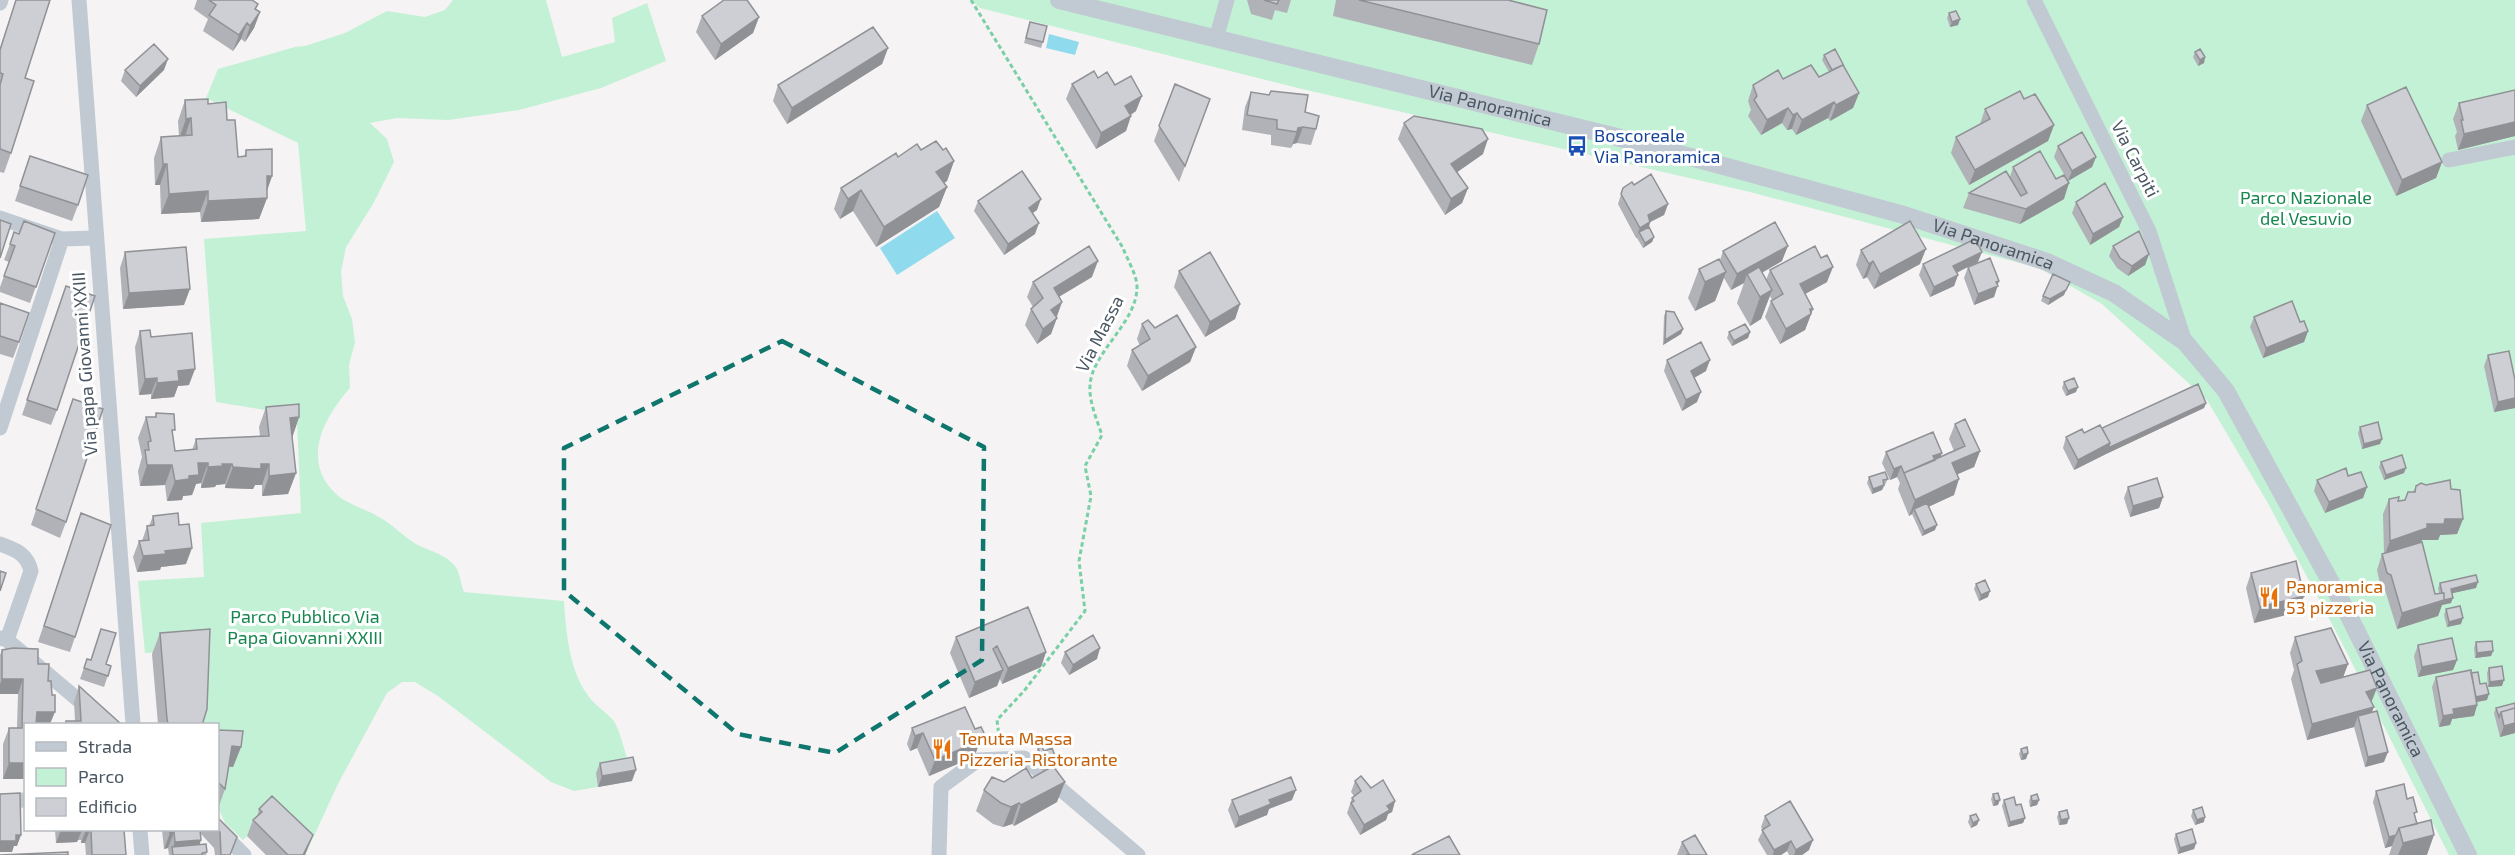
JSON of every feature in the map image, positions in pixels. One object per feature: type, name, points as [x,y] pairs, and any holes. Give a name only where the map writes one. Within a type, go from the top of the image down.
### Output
[{"type":"street","name":"Via papa Giovanni XXIII","points":[[79,0],[133,723]]},
{"type":"street","name":"Via Panoramica","points":[[1059,0],[1613,136],[1904,215],[2048,262],[2114,293],[2185,342],[2226,391],[2351,620],[2468,855]]},
{"type":"street","points":[[1216,39],[1227,0]]},
{"type":"street","name":"Via Carpiti","points":[[2034,0],[2149,231],[2185,342]]},
{"type":"street","points":[[2450,160],[2515,147]]},
{"type":"street","points":[[0,218],[62,239],[95,237]]},
{"type":"street","points":[[0,428],[62,239]]},
{"type":"street","points":[[0,543],[19,551],[28,560],[31,571],[4,639],[106,723]]},
{"type":"street","points":[[939,855],[941,787],[978,760],[1024,758],[1138,855]]},
{"type":"street","points":[[0,801],[24,800]]},
{"type":"street","points":[[219,830],[244,855]]},
{"type":"street","points":[[140,831],[142,855]]},
{"type":"path","name":"Via Massa","points":[[971,0],[1123,248],[1137,285],[1133,309],[1097,365],[1089,385],[1092,406],[1102,435],[1085,466],[1092,496],[1079,561],[1085,611],[1024,691],[997,720],[1001,759]]},
{"type":"highlighted area","points":[[782,341],[984,447],[982,660],[835,753],[738,734],[564,591],[564,448]]},
{"type":"green space","name":"Parco Pubblico Via Papa Giovanni XXIII","points":[[453,0],[546,0],[562,57],[615,42],[612,18],[647,3],[666,61],[601,88],[519,110],[448,120],[397,118],[370,123],[387,139],[394,162],[373,204],[346,247],[341,272],[343,296],[352,319],[355,342],[349,365],[350,388],[340,399],[325,425],[318,453],[319,467],[325,480],[340,497],[379,517],[416,544],[442,555],[451,562],[458,572],[464,592],[564,601],[567,637],[576,673],[590,698],[616,724],[632,781],[574,791],[551,782],[438,696],[415,682],[402,682],[387,693],[338,784],[307,851],[266,812],[243,840],[225,823],[219,809],[219,723],[199,723],[178,650],[145,653],[138,581],[204,577],[201,523],[301,513],[297,422],[284,413],[216,402],[204,239],[306,231],[298,143],[206,98],[218,69],[345,33],[387,11],[425,17],[445,10]]},
{"type":"green space","name":"Parco Nazionale del Vesuvio","points":[[971,0],[2515,0],[2515,855],[2449,855],[2342,643],[2269,505],[2207,400],[2102,304],[2039,268],[1750,192],[1302,89],[980,8]]},
{"type":"water","points":[[1049,34],[1079,42],[1075,55],[1046,48]]},
{"type":"water","points":[[937,211],[955,238],[897,275],[880,248]]},
{"type":"building","points":[[16,0],[50,0],[25,78],[34,81],[11,153],[0,149],[0,85],[3,74],[0,73],[0,50]]},
{"type":"building","points":[[209,0],[252,0],[258,4],[255,9],[260,12],[250,26],[247,23],[239,35],[209,15],[216,5]]},
{"type":"building","points":[[724,0],[747,0],[759,17],[721,44],[702,16]]},
{"type":"building","points":[[1264,0],[1279,0],[1277,4]]},
{"type":"building","points":[[1359,0],[1508,0],[1547,10],[1539,44]]},
{"type":"building","points":[[1956,11],[1960,19],[1952,22],[1949,13]]},
{"type":"building","points":[[1030,22],[1047,26],[1043,42],[1026,38]]},
{"type":"building","points":[[873,27],[888,48],[792,108],[778,85]]},
{"type":"building","points":[[154,44],[168,59],[140,86],[125,70]]},
{"type":"building","points":[[1835,49],[1844,66],[1832,70],[1824,55]]},
{"type":"building","points":[[2200,49],[2205,57],[2200,60],[2195,52]]},
{"type":"building","points":[[1811,65],[1819,77],[1843,65],[1859,93],[1836,105],[1834,102],[1802,120],[1797,113],[1793,115],[1788,108],[1767,120],[1754,100],[1757,96],[1753,85],[1778,70],[1783,79]]},
{"type":"building","points":[[1094,71],[1098,78],[1107,72],[1115,85],[1131,76],[1142,96],[1125,106],[1131,116],[1101,133],[1072,84]]},
{"type":"building","points":[[1175,84],[1210,99],[1185,166],[1159,126]]},
{"type":"building","points":[[2406,87],[2442,162],[2402,180],[2367,105]]},
{"type":"building","points":[[2515,90],[2515,122],[2464,134],[2459,103]]},
{"type":"building","points":[[1271,91],[1308,95],[1305,112],[1319,116],[1316,129],[1303,127],[1298,128],[1297,132],[1277,129],[1277,120],[1247,115],[1251,92],[1269,95]]},
{"type":"building","points":[[2020,91],[2024,99],[2035,94],[2054,125],[1975,170],[1956,137],[1990,119],[1985,109]]},
{"type":"building","points":[[208,99],[208,104],[226,102],[227,120],[235,120],[238,157],[246,156],[246,150],[272,149],[272,176],[267,176],[267,198],[208,201],[208,191],[169,194],[167,164],[163,164],[161,137],[192,135],[191,118],[186,119],[185,100]]},
{"type":"building","points":[[1414,116],[1482,129],[1488,139],[1451,164],[1468,188],[1451,199],[1404,123]]},
{"type":"building","points":[[2082,132],[2096,157],[2072,171],[2058,146]]},
{"type":"building","points":[[936,141],[943,150],[946,148],[954,161],[936,172],[947,187],[884,227],[861,190],[848,199],[841,188],[896,153],[898,157],[917,144],[921,150]]},
{"type":"building","points":[[2040,151],[2056,179],[2064,175],[2069,183],[2026,209],[1969,193],[2006,171],[2021,196],[2027,193],[2013,167]]},
{"type":"building","points":[[30,156],[88,175],[78,205],[20,186]]},
{"type":"building","points":[[1022,171],[1041,199],[1029,208],[1039,223],[1008,244],[978,201]]},
{"type":"building","points":[[1651,174],[1668,204],[1648,215],[1650,222],[1640,228],[1621,194],[1623,188],[1632,182],[1634,185]]},
{"type":"building","points":[[2105,183],[2123,217],[2093,234],[2076,202]]},
{"type":"building","points":[[0,220],[11,224],[0,258]]},
{"type":"building","points":[[24,221],[55,233],[36,287],[4,276],[15,246],[10,244],[14,232],[19,234]]},
{"type":"building","points":[[1910,221],[1926,249],[1880,274],[1873,261],[1869,264],[1861,250]]},
{"type":"building","points":[[1775,222],[1788,246],[1737,274],[1723,251]]},
{"type":"building","points":[[1649,227],[1654,237],[1645,243],[1639,232]]},
{"type":"building","points":[[2139,231],[2149,254],[2132,266],[2120,258],[2113,246]]},
{"type":"building","points":[[1975,239],[1982,252],[1953,266],[1958,275],[1934,287],[1923,264]]},
{"type":"building","points":[[1089,246],[1098,261],[1054,288],[1062,302],[1051,310],[1057,318],[1043,329],[1031,309],[1043,298],[1033,282]]},
{"type":"building","points":[[1815,246],[1821,258],[1827,255],[1833,267],[1800,284],[1813,309],[1810,309],[1811,314],[1786,329],[1771,301],[1783,294],[1770,270]]},
{"type":"building","points":[[186,247],[190,289],[129,293],[125,252]]},
{"type":"building","points":[[1210,252],[1240,304],[1210,322],[1179,271]]},
{"type":"building","points":[[1990,258],[1999,281],[1996,282],[1998,286],[1978,294],[1968,267]]},
{"type":"building","points":[[1719,259],[1726,272],[1705,282],[1699,269]]},
{"type":"building","points":[[1759,267],[1772,290],[1760,297],[1747,274]]},
{"type":"building","points":[[2053,274],[2070,282],[2066,290],[2050,299],[2043,296]]},
{"type":"building","points":[[66,286],[95,296],[57,410],[27,400]]},
{"type":"building","points":[[2292,301],[2300,322],[2304,321],[2308,331],[2266,348],[2254,317]]},
{"type":"building","points":[[0,303],[29,313],[19,342],[0,336]]},
{"type":"building","points":[[1666,311],[1674,312],[1683,329],[1665,340]]},
{"type":"building","points":[[1177,315],[1196,347],[1148,376],[1132,350],[1150,339],[1142,324],[1148,320],[1155,328]]},
{"type":"building","points":[[1745,324],[1750,332],[1734,341],[1729,332]]},
{"type":"building","points":[[150,330],[151,337],[192,333],[195,369],[178,371],[179,381],[157,383],[157,378],[145,379],[140,331]]},
{"type":"building","points":[[1701,342],[1710,360],[1691,371],[1701,392],[1686,400],[1667,360]]},
{"type":"building","points":[[2509,351],[2515,380],[2515,398],[2498,402],[2488,355]]},
{"type":"building","points":[[2074,378],[2078,387],[2068,391],[2064,382]]},
{"type":"building","points":[[2198,384],[2206,403],[2108,448],[2110,443],[2102,428]]},
{"type":"building","points":[[73,399],[103,409],[66,522],[36,509]]},
{"type":"building","points":[[299,404],[299,417],[290,418],[296,473],[269,476],[269,464],[261,464],[261,469],[233,467],[232,464],[208,467],[208,463],[198,463],[199,475],[175,481],[172,465],[147,465],[145,450],[149,450],[148,442],[151,441],[146,417],[156,417],[156,413],[174,414],[175,430],[172,430],[175,451],[197,449],[196,439],[269,436],[266,407]]},
{"type":"building","points":[[1965,419],[1980,451],[1952,463],[1959,479],[1915,500],[1904,473],[1965,446],[1955,424]]},
{"type":"building","points":[[2378,422],[2382,439],[2364,444],[2360,427]]},
{"type":"building","points":[[2100,425],[2110,443],[2078,460],[2066,437],[2082,429],[2084,433]]},
{"type":"building","points":[[1933,432],[1942,453],[1933,456],[1935,460],[1904,473],[1901,466],[1894,469],[1886,452]]},
{"type":"building","points":[[2402,455],[2406,468],[2386,475],[2381,462]]},
{"type":"building","points":[[2346,468],[2348,476],[2361,472],[2367,487],[2329,502],[2317,480]]},
{"type":"building","points":[[1885,472],[1888,479],[1883,480],[1884,485],[1873,489],[1869,477]]},
{"type":"building","points":[[2157,478],[2163,497],[2133,506],[2128,487]]},
{"type":"building","points":[[2450,480],[2451,489],[2460,490],[2463,519],[2445,519],[2444,524],[2427,524],[2427,528],[2390,541],[2389,499],[2399,497],[2398,501],[2405,500],[2408,492],[2415,492],[2416,486],[2421,483],[2426,485]]},
{"type":"building","points":[[1927,503],[1937,525],[1924,531],[1914,509]]},
{"type":"building","points":[[81,513],[111,525],[75,637],[44,626]]},
{"type":"building","points":[[178,513],[179,525],[189,524],[192,548],[143,556],[139,541],[149,540],[147,526],[154,525],[153,516]]},
{"type":"building","points":[[2422,542],[2435,594],[2444,593],[2444,600],[2402,613],[2382,554]]},
{"type":"building","points":[[2296,561],[2304,596],[2260,607],[2251,573]]},
{"type":"building","points":[[0,571],[6,573],[0,591]]},
{"type":"building","points":[[2476,575],[2478,582],[2451,589],[2453,598],[2444,600],[2440,583]]},
{"type":"building","points":[[1985,580],[1990,591],[1981,595],[1976,584]]},
{"type":"building","points":[[2460,606],[2463,618],[2449,622],[2446,609]]},
{"type":"building","points":[[1028,607],[1046,652],[1008,668],[997,646],[993,649],[1003,670],[975,682],[956,637]]},
{"type":"building","points":[[2331,628],[2348,664],[2316,671],[2321,683],[2370,670],[2377,688],[2366,692],[2374,707],[2312,724],[2297,664],[2302,661],[2295,637]]},
{"type":"building","points":[[101,629],[116,633],[106,664],[111,666],[108,676],[84,668],[87,659],[91,660]]},
{"type":"building","points":[[210,629],[207,709],[204,723],[168,723],[160,633]]},
{"type":"building","points":[[1093,635],[1100,648],[1073,665],[1065,652]]},
{"type":"building","points":[[2452,638],[2457,660],[2422,667],[2418,645]]},
{"type":"building","points":[[2492,641],[2493,651],[2477,653],[2476,642]]},
{"type":"building","points":[[38,649],[38,664],[49,664],[48,681],[51,681],[52,695],[55,695],[55,712],[37,712],[36,723],[24,723],[24,763],[9,763],[9,728],[22,728],[23,679],[2,679],[2,650]]},
{"type":"building","points":[[2502,666],[2504,680],[2490,682],[2489,668]]},
{"type":"building","points":[[2471,670],[2477,705],[2453,709],[2454,714],[2443,716],[2436,677]]},
{"type":"building","points":[[2478,672],[2480,684],[2486,683],[2489,694],[2476,697],[2471,673]]},
{"type":"building","points":[[79,686],[120,723],[66,723],[66,721],[81,721]]},
{"type":"building","points":[[2515,703],[2515,708],[2501,712],[2499,717],[2496,708]]},
{"type":"building","points":[[965,707],[975,729],[981,727],[984,733],[978,736],[980,741],[935,760],[923,733],[915,736],[912,728]]},
{"type":"building","points":[[2515,708],[2515,723],[2504,726],[2501,712]]},
{"type":"building","points":[[2377,711],[2388,752],[2368,757],[2358,716]]},
{"type":"building","points":[[219,730],[243,731],[241,747],[232,746],[225,789],[219,783]]},
{"type":"building","points":[[1042,747],[1044,751],[1052,748],[1058,764],[1046,769],[1038,748]]},
{"type":"building","points":[[2027,747],[2028,753],[2023,755],[2021,749]]},
{"type":"building","points":[[633,757],[636,770],[602,776],[600,763]]},
{"type":"building","points":[[1053,766],[1065,782],[1021,805],[1019,803],[1011,807],[1001,803],[984,790],[992,777],[1004,782],[1026,768],[1032,778]]},
{"type":"building","points":[[1361,776],[1371,788],[1383,780],[1395,801],[1387,806],[1390,810],[1364,825],[1351,803],[1354,801],[1352,798],[1361,791],[1355,781]]},
{"type":"building","points":[[1291,777],[1296,790],[1269,800],[1271,804],[1239,817],[1232,800]]},
{"type":"building","points":[[2404,784],[2407,799],[2413,797],[2417,824],[2399,828],[2396,835],[2389,837],[2376,791]]},
{"type":"building","points":[[20,793],[21,835],[16,835],[16,841],[0,841],[0,794]]},
{"type":"building","points":[[1998,793],[2000,800],[1995,801],[1993,794]]},
{"type":"building","points":[[2037,794],[2039,800],[2032,801],[2031,796]]},
{"type":"building","points":[[272,796],[313,835],[303,855],[288,855],[253,820],[262,812],[259,809]]},
{"type":"building","points":[[2014,797],[2016,805],[2021,804],[2025,818],[2010,822],[2004,800]]},
{"type":"building","points":[[1790,801],[1813,840],[1796,850],[1791,841],[1774,850],[1762,830],[1770,825],[1765,816]]},
{"type":"building","points":[[2202,807],[2205,817],[2197,820],[2193,810]]},
{"type":"building","points":[[2067,810],[2069,818],[2061,820],[2059,812]]},
{"type":"building","points":[[1976,814],[1979,820],[1973,823],[1970,816]]},
{"type":"building","points":[[219,819],[237,837],[230,855],[221,855]]},
{"type":"building","points":[[2431,820],[2434,835],[2403,843],[2399,828]]},
{"type":"building","points":[[2192,829],[2196,843],[2180,848],[2176,834]]},
{"type":"building","points":[[91,831],[124,831],[126,855],[92,855]]},
{"type":"building","points":[[170,831],[200,831],[201,840],[175,842],[174,832],[170,833]]},
{"type":"building","points":[[1695,835],[1707,855],[1686,855],[1689,854],[1682,842]]},
{"type":"building","points":[[1449,836],[1460,855],[1412,855],[1413,854]]},
{"type":"building","points":[[206,844],[207,852],[202,855],[173,855],[172,847]]},
{"type":"building","points":[[68,852],[68,855],[0,855]]},
{"type":"place","name":"Boscoreale Via Panoramica","points":[[1577,146]]},
{"type":"place","name":"Panoramica 53 pizzeria","points":[[2269,597]]},
{"type":"place","name":"Tenuta Massa Pizzeria-Ristorante","points":[[942,749]]}]
